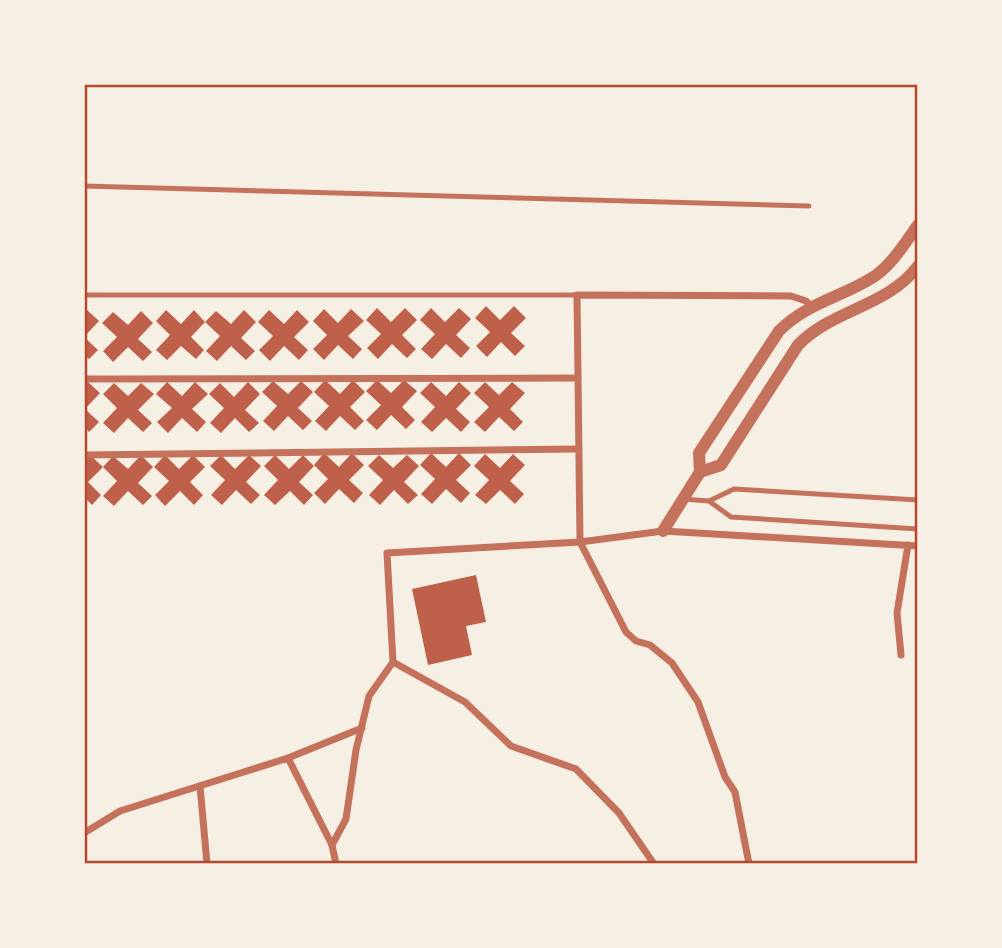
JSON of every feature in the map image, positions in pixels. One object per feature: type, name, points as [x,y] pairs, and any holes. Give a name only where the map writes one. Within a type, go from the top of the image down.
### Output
[{"type":"street","points":[[701,472],[699,453],[772,342],[792,318],[811,306],[877,275],[894,259],[918,225]]},
{"type":"street","points":[[663,531],[701,472],[721,465],[798,345],[826,322],[882,298],[900,285],[918,266]]},
{"type":"street","points":[[748,864],[735,792],[725,776],[698,702],[672,663],[650,645],[636,641],[626,632],[580,542],[577,295],[791,296],[806,301],[826,322]]},
{"type":"street","points":[[84,379],[578,378]]},
{"type":"street","points":[[84,454],[579,449]]},
{"type":"street","points":[[332,845],[346,819],[356,750],[369,696],[393,663],[387,553],[580,542],[663,531],[918,546]]},
{"type":"street","points":[[901,655],[897,613],[908,545]]},
{"type":"street","points":[[393,663],[465,702],[511,746],[576,769],[619,813],[654,864]]},
{"type":"street","points":[[84,833],[120,811],[288,758],[362,728]]},
{"type":"street","points":[[288,758],[332,845],[336,864]]},
{"type":"street","points":[[200,786],[207,864]]},
{"type":"lane","points":[[84,187],[809,206]]},
{"type":"lane","points":[[84,295],[577,295]]},
{"type":"lane","points":[[683,499],[709,501],[734,489],[918,500]]},
{"type":"lane","points":[[709,501],[731,517],[918,529]]},
{"type":"building","points":[[486,306],[500,320],[514,306],[526,318],[511,333],[525,346],[515,356],[501,342],[487,357],[476,346],[490,332],[475,318]]},
{"type":"building","points":[[377,308],[391,322],[405,308],[417,320],[402,335],[416,349],[407,358],[392,344],[378,359],[367,348],[381,334],[366,320]]},
{"type":"building","points":[[431,308],[445,322],[459,308],[471,319],[456,335],[470,348],[461,358],[446,344],[432,359],[421,349],[435,334],[420,320]]},
{"type":"building","points":[[324,309],[338,323],[351,309],[364,321],[348,336],[362,349],[353,359],[338,345],[324,360],[313,349],[327,335],[313,321]]},
{"type":"building","points":[[87,310],[99,321],[84,337],[84,313]]},
{"type":"building","points":[[166,310],[181,324],[194,310],[205,322],[191,337],[204,350],[196,359],[181,346],[167,360],[156,350],[170,335],[156,321]]},
{"type":"building","points":[[244,310],[256,322],[241,338],[255,351],[246,360],[231,346],[217,361],[206,351],[220,336],[205,322],[216,311],[231,324]]},
{"type":"building","points":[[269,310],[284,324],[297,310],[309,322],[294,337],[308,350],[299,360],[284,346],[270,361],[259,350],[273,336],[258,322]]},
{"type":"building","points":[[141,311],[153,323],[138,339],[152,352],[143,361],[128,347],[113,362],[103,351],[117,337],[102,323],[113,312],[128,325]]},
{"type":"building","points":[[84,337],[98,350],[89,359],[84,355]]},
{"type":"building","points":[[325,380],[340,394],[353,380],[365,392],[350,407],[364,421],[355,430],[340,416],[326,431],[315,421],[329,406],[314,392]]},
{"type":"building","points":[[377,380],[391,393],[404,380],[417,391],[402,407],[415,420],[406,429],[391,415],[377,430],[366,420],[381,405],[366,391]]},
{"type":"building","points":[[273,381],[288,394],[301,381],[313,392],[298,408],[312,421],[303,430],[288,416],[274,431],[263,421],[277,406],[262,392]]},
{"type":"building","points":[[88,382],[100,393],[85,409],[99,422],[89,432],[84,426],[84,385]]},
{"type":"building","points":[[167,382],[182,396],[195,382],[208,394],[192,409],[206,422],[197,432],[182,418],[168,433],[157,422],[172,408],[156,394]]},
{"type":"building","points":[[248,382],[260,394],[245,410],[259,423],[249,432],[235,418],[221,433],[210,423],[224,408],[209,394],[220,383],[234,397]]},
{"type":"building","points":[[431,382],[446,396],[459,382],[471,393],[456,409],[470,422],[461,432],[446,418],[432,432],[421,422],[435,407],[420,393]]},
{"type":"building","points":[[485,382],[499,395],[512,382],[525,393],[510,409],[523,422],[514,431],[499,417],[485,432],[474,422],[489,407],[474,393]]},
{"type":"building","points":[[114,383],[128,396],[141,383],[154,394],[138,410],[152,423],[143,432],[128,418],[114,433],[103,423],[117,408],[103,394]]},
{"type":"building","points":[[324,453],[339,467],[352,453],[364,465],[349,480],[363,493],[354,503],[339,489],[325,504],[314,493],[328,479],[314,465]]},
{"type":"building","points":[[431,453],[446,467],[459,453],[471,465],[456,480],[470,493],[461,503],[446,489],[432,504],[421,494],[435,479],[420,465]]},
{"type":"building","points":[[485,454],[500,468],[513,454],[525,465],[510,481],[524,494],[515,504],[500,490],[486,504],[475,495],[489,480],[474,466]]},
{"type":"building","points":[[90,455],[103,467],[88,482],[101,495],[92,505],[84,497],[84,462]]},
{"type":"building","points":[[141,455],[153,467],[138,483],[152,496],[143,505],[128,491],[114,506],[103,496],[117,481],[103,467],[113,456],[128,469]]},
{"type":"building","points":[[165,455],[179,469],[193,455],[205,467],[190,482],[203,495],[194,505],[180,491],[165,506],[155,495],[169,481],[154,467]]},
{"type":"building","points":[[221,455],[235,469],[249,455],[261,466],[246,482],[260,495],[251,504],[236,490],[222,505],[211,495],[225,480],[210,466]]},
{"type":"building","points":[[275,455],[289,469],[303,455],[314,466],[299,482],[313,495],[304,505],[290,491],[275,505],[264,495],[278,480],[264,466]]},
{"type":"building","points":[[379,455],[393,468],[407,455],[419,466],[404,482],[418,495],[408,504],[394,490],[380,505],[369,495],[383,480],[368,466]]},
{"type":"building","points":[[476,575],[486,622],[466,626],[472,655],[428,665],[412,589]]}]
